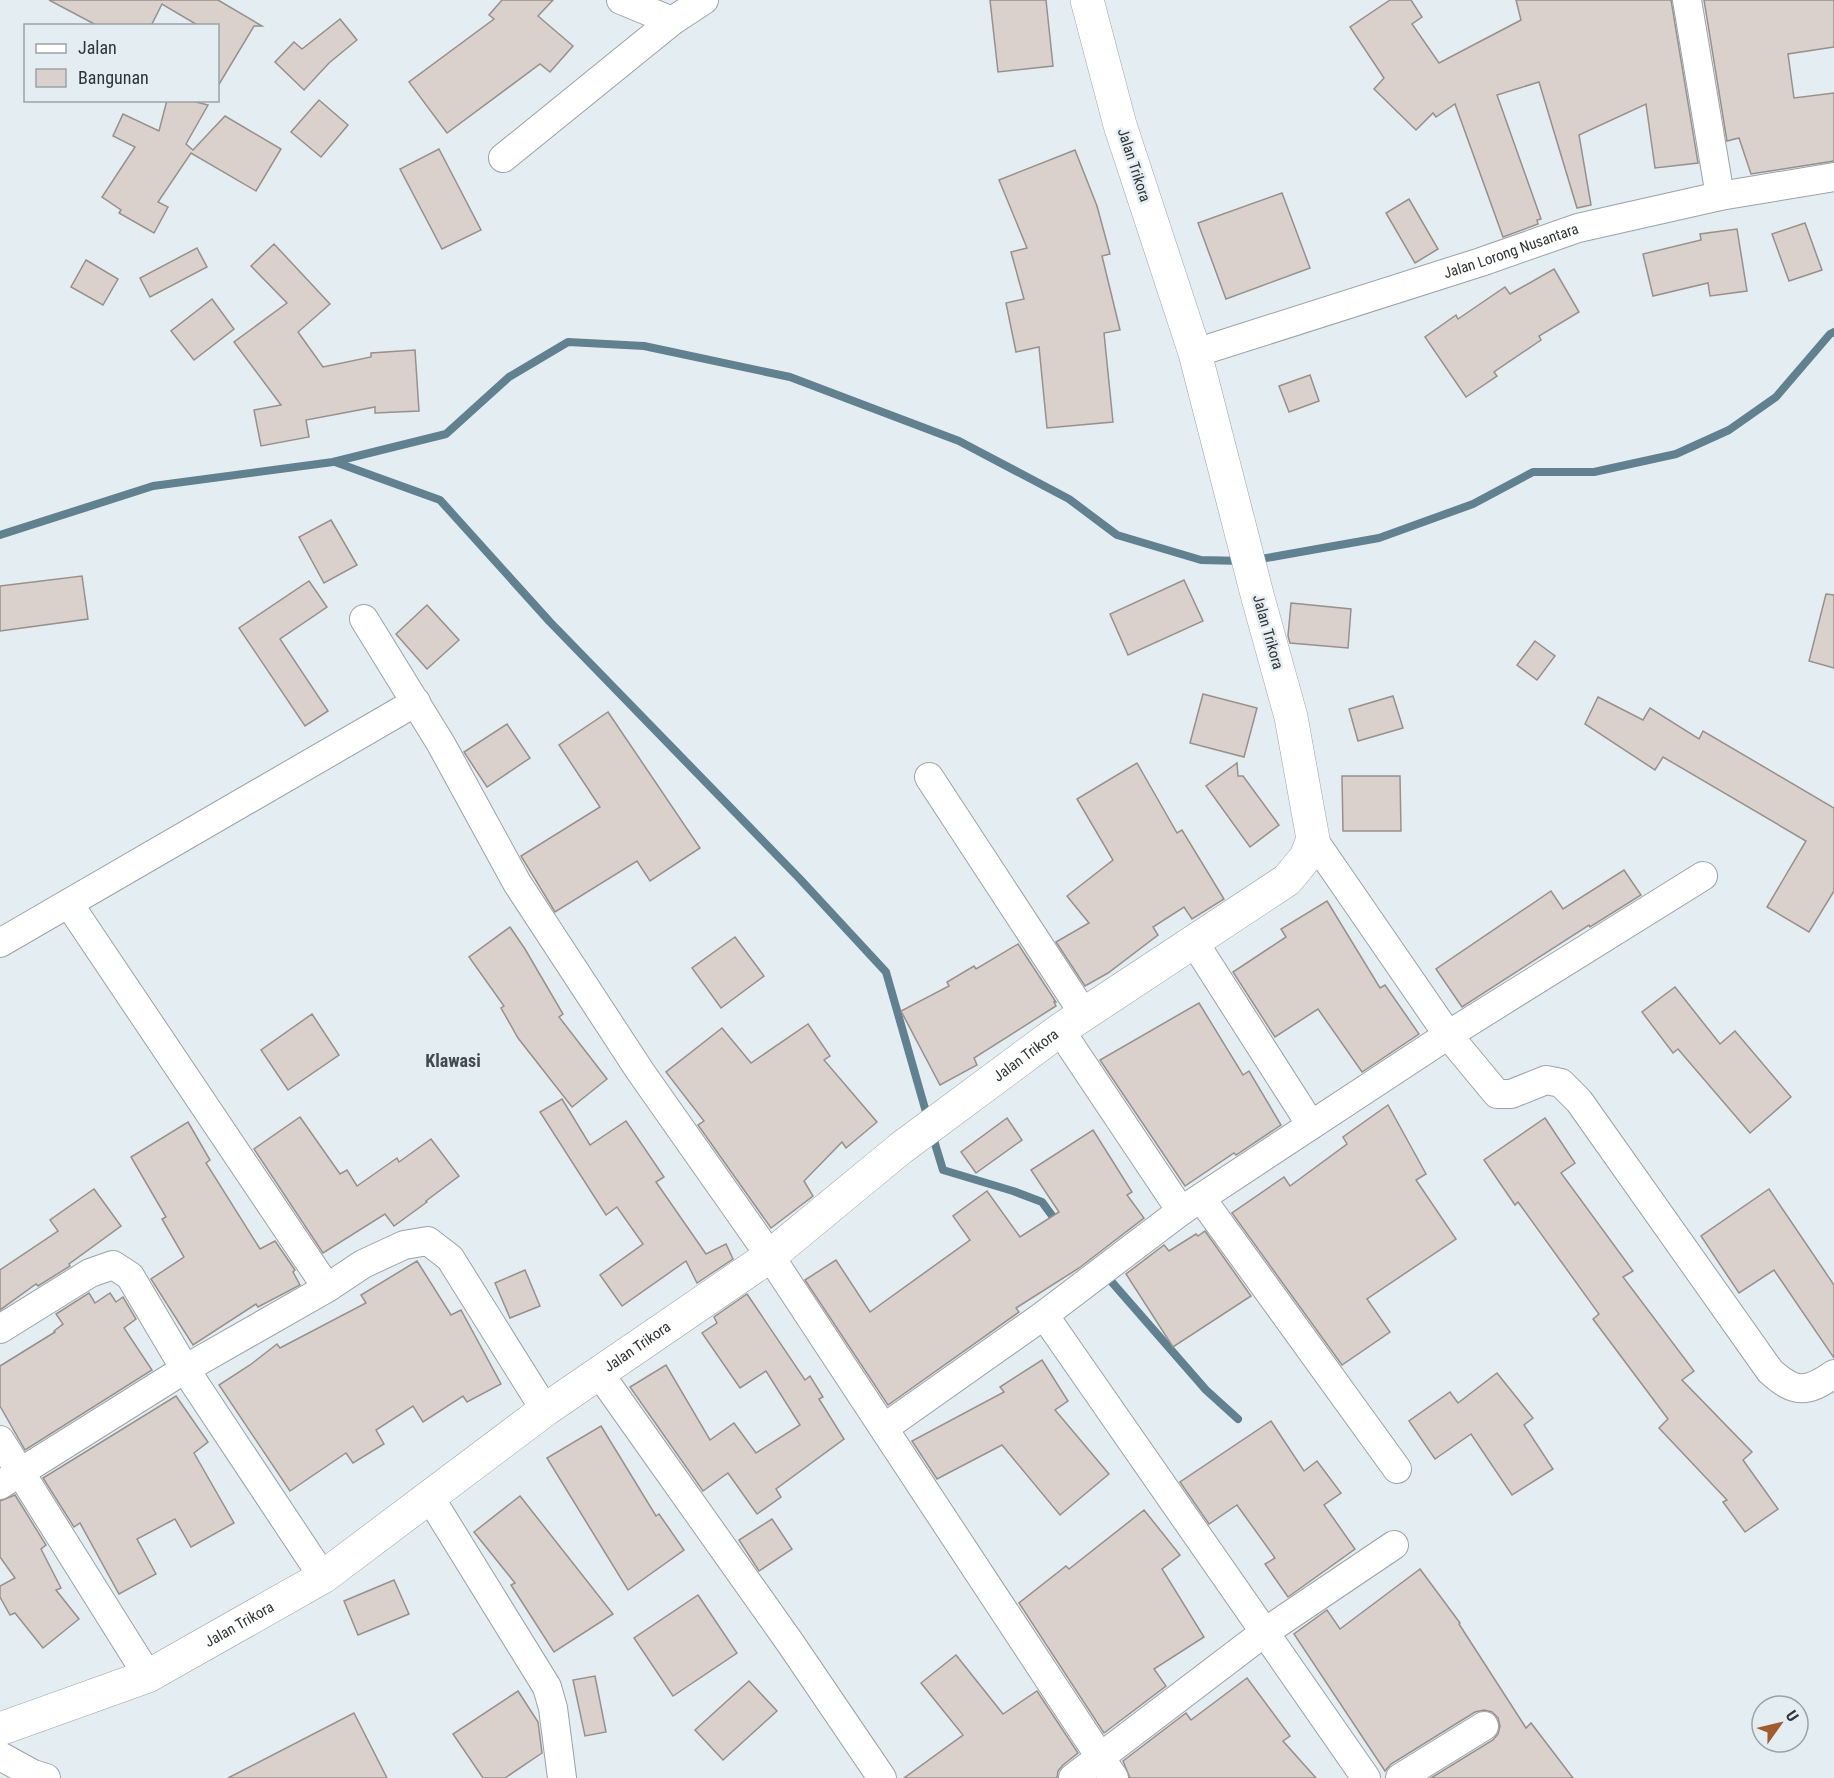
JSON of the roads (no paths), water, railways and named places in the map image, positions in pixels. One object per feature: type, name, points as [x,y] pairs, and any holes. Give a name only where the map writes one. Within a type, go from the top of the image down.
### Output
[{"type":"street","points":[[621,0],[672,21]]},
{"type":"street","points":[[503,158],[672,21],[704,0]]},
{"type":"street","name":"Jalan Trikora","points":[[0,1729],[148,1676],[323,1576],[545,1410],[770,1256],[901,1148],[961,1102],[1072,1022],[1287,880],[1306,857],[1313,839],[1291,717],[1195,353],[1120,125],[1087,0]]},
{"type":"street","points":[[1688,0],[1720,196]]},
{"type":"street","name":"Jalan Lorong Nusantara","points":[[1195,353],[1481,262],[1578,228],[1720,196],[1834,177]]},
{"type":"street","points":[[364,619],[408,707],[441,744],[517,883],[640,1071],[770,1256],[1107,1768]]},
{"type":"street","points":[[0,943],[408,707]]},
{"type":"street","points":[[929,777],[1072,1022],[1191,1205],[1397,1468]]},
{"type":"street","points":[[1313,839],[1448,1035],[1497,1094],[1511,1094],[1546,1080],[1561,1083],[1579,1101],[1770,1371],[1784,1384],[1798,1389],[1819,1385],[1834,1374]]},
{"type":"street","points":[[884,1428],[1044,1315],[1191,1205],[1448,1035],[1703,876]]},
{"type":"street","points":[[69,904],[327,1288]]},
{"type":"street","points":[[1194,942],[1311,1125]]},
{"type":"street","points":[[11,1479],[185,1369],[327,1288],[363,1264],[404,1245],[428,1241],[450,1258],[545,1410]]},
{"type":"street","points":[[0,1329],[90,1273],[113,1265],[130,1276],[185,1369],[323,1576]]},
{"type":"street","points":[[1044,1315],[1366,1778]]},
{"type":"street","points":[[599,1373],[791,1644],[882,1778]]},
{"type":"street","points":[[0,1440],[11,1479],[148,1676]]},
{"type":"street","points":[[429,1497],[547,1687],[553,1708],[562,1778]]},
{"type":"street","points":[[1073,1778],[1107,1768],[1265,1632],[1394,1545]]},
{"type":"street","points":[[1400,1778],[1484,1726]]},
{"type":"street","points":[[0,1756],[33,1774],[46,1778]]},
{"type":"waterway","points":[[1255,560],[1379,538],[1473,504],[1533,472],[1594,472],[1676,454],[1729,430],[1776,397],[1834,332]]},
{"type":"waterway","points":[[0,535],[153,486],[333,462],[446,434],[509,377],[568,342],[644,346],[790,377],[959,441],[1069,499],[1117,535],[1201,560],[1243,561]]},
{"type":"waterway","points":[[335,462],[440,500],[550,622],[799,878],[886,972],[928,1119]]},
{"type":"waterway","points":[[932,1134],[943,1170],[1042,1202],[1059,1225]]},
{"type":"waterway","points":[[1110,1280],[1206,1390],[1238,1419]]},
{"type":"district","name":"Klawasi","points":[[453,1060]]}]
